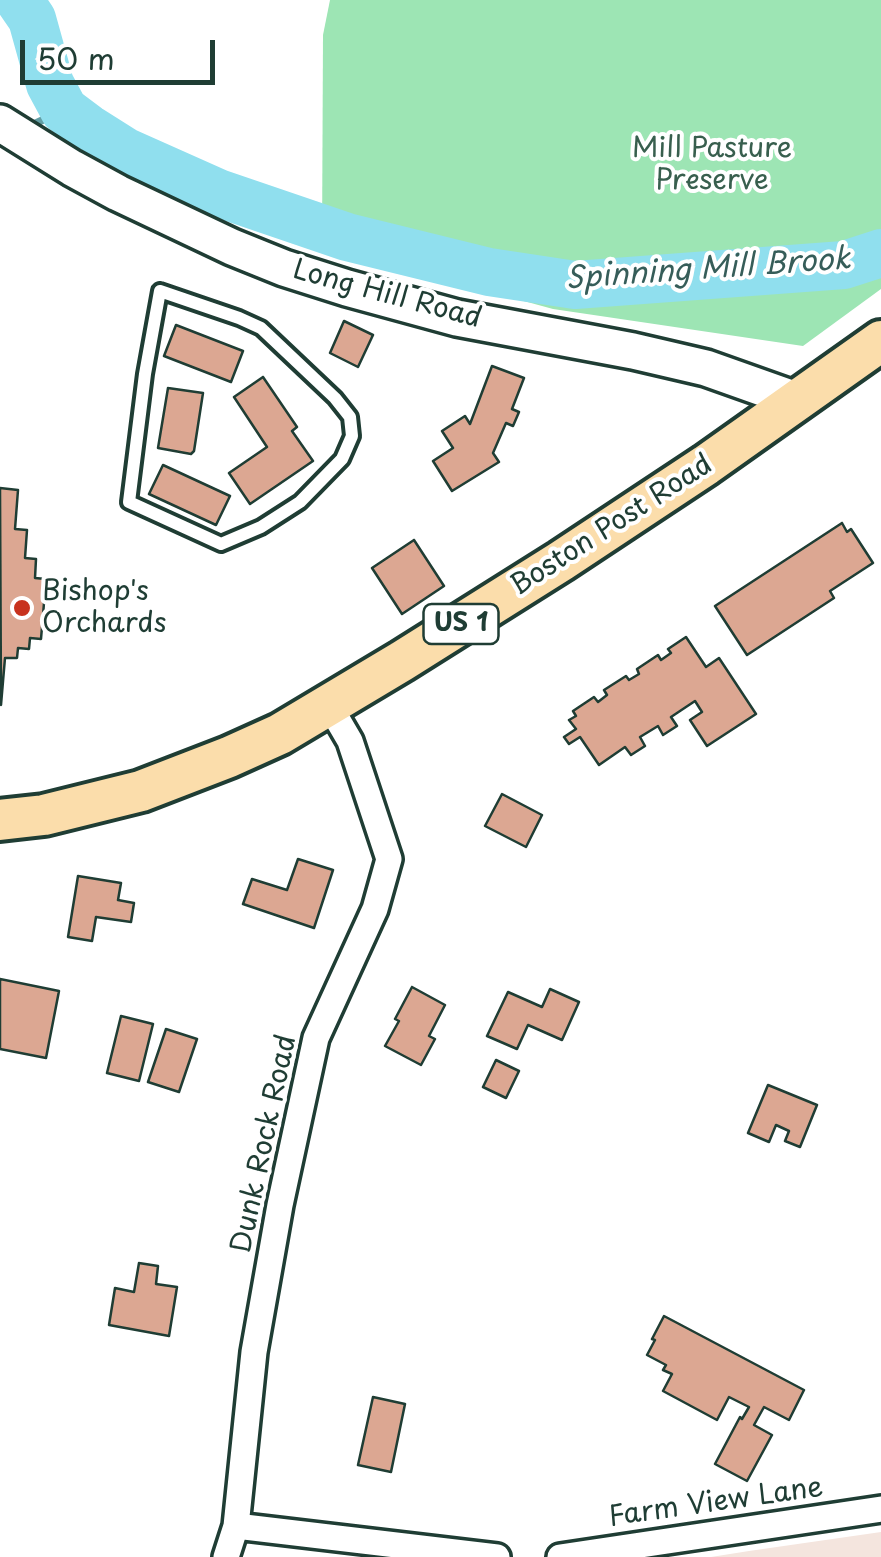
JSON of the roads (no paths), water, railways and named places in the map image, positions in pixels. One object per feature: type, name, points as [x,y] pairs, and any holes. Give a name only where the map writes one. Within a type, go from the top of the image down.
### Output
[{"type":"main road","name":"Boston Post Road","points":[[0,820],[44,815],[141,790],[280,734],[561,561],[881,341]]},
{"type":"street","name":"Long Hill Road","points":[[0,123],[118,193],[284,268],[457,318],[706,368],[800,400]]},
{"type":"street","name":"Dunk Rock Road","points":[[226,1557],[236,1526],[257,1334],[316,1038],[375,909],[388,859],[350,740],[329,706]]},
{"type":"street","name":"Farm View Lane","points":[[560,1557],[881,1509]]},
{"type":"street","points":[[236,1526],[497,1557]]},
{"type":"lane","points":[[160,292],[239,318],[261,328],[335,398],[350,417],[352,436],[342,459],[300,502],[260,527],[222,544],[128,502],[160,292]]},
{"type":"waterway","name":"Spinning Mill Brook","points":[[19,0],[32,19],[50,84],[64,110],[88,128],[126,152],[218,193],[347,237],[489,272],[575,285],[844,265],[881,253]]},
{"type":"waterway","name":"Spinning Mill Brook","points":[[32,125],[64,110]]},
{"type":"place","name":"Bishop's Orchards","points":[[22,608]]},
{"type":"park label","name":"Mill Pasture Preserve","points":[[712,165]]}]
